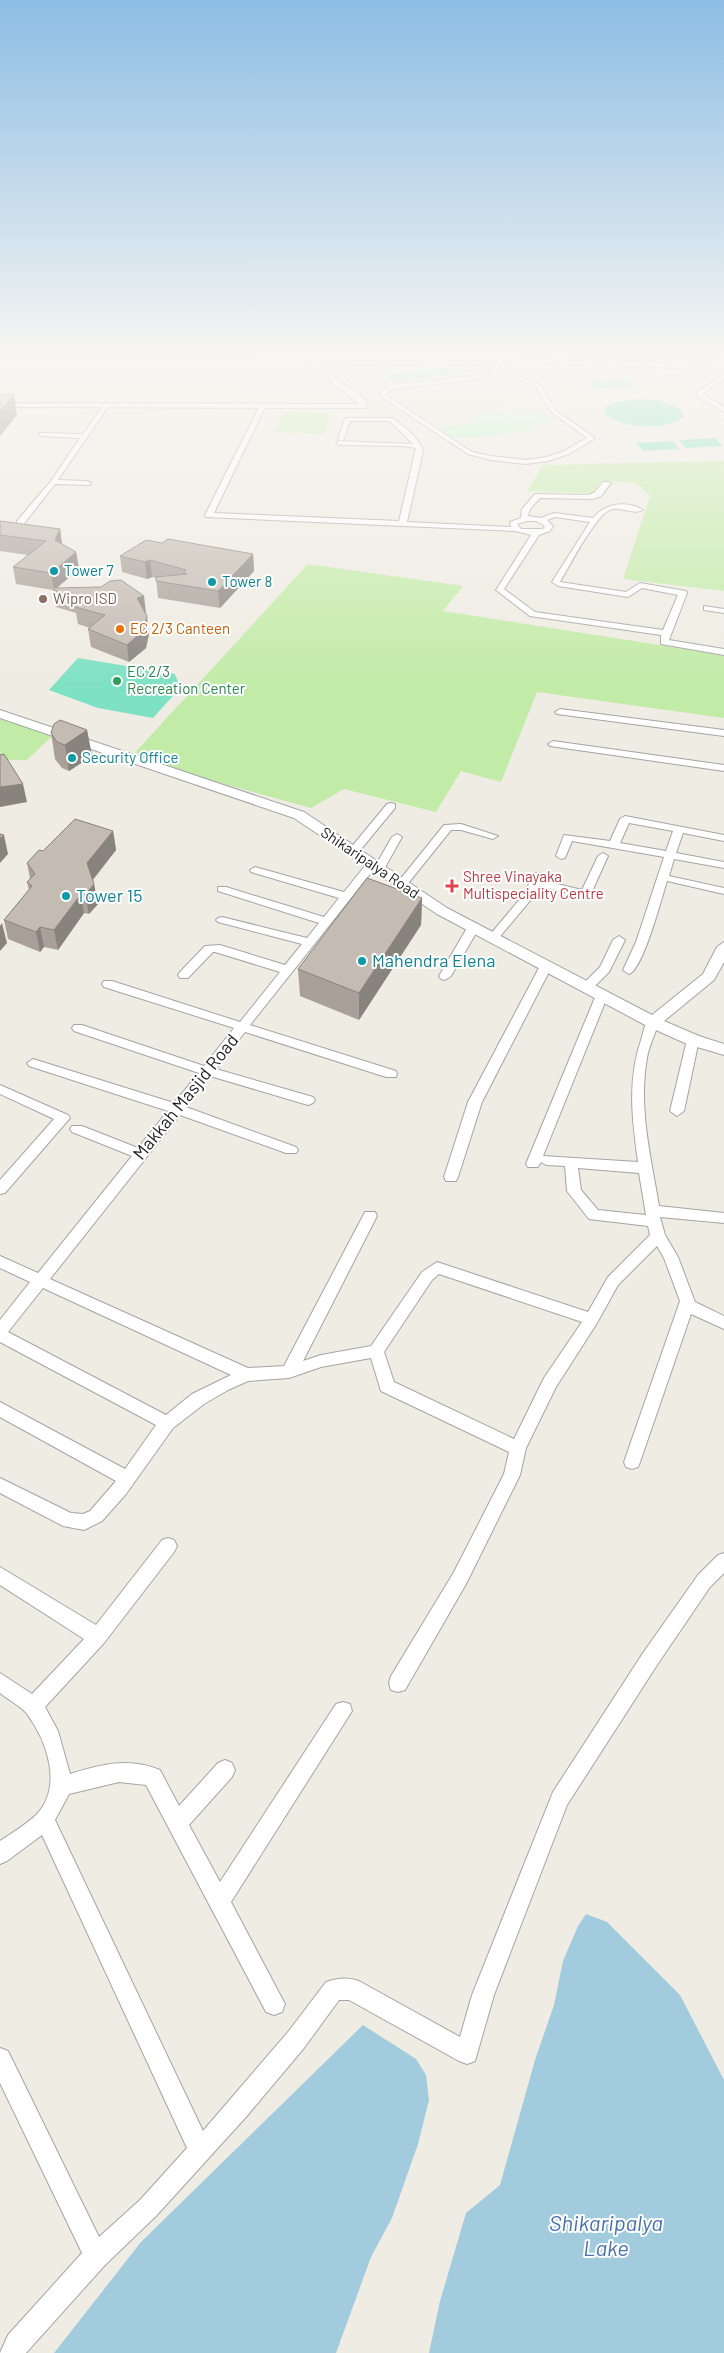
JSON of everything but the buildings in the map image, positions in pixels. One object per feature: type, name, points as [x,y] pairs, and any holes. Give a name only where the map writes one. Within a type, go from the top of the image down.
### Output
[{"type":"street","points":[[20,523],[63,468]]},
{"type":"street","points":[[233,468],[210,515],[515,529],[536,533],[548,529],[548,524],[541,520]]},
{"type":"street","points":[[402,524],[416,468]]},
{"type":"street","points":[[53,482],[87,483]]},
{"type":"street","points":[[524,519],[526,509],[538,496],[590,497],[598,494],[606,484]]},
{"type":"street","points":[[639,510],[604,508],[556,582],[562,586],[628,596],[640,585],[680,591],[683,594],[664,642],[724,652]]},
{"type":"street","points":[[515,529],[513,524],[524,519],[541,520],[554,515],[595,520]]},
{"type":"street","points":[[536,533],[500,590],[533,614],[666,633]]},
{"type":"street","points":[[707,608],[724,610]]},
{"type":"street","points":[[560,712],[724,733]]},
{"type":"street","name":"Shikaripalya Road","points":[[0,714],[299,815],[442,912],[653,1022],[693,1040],[724,1050]]},
{"type":"street","points":[[552,744],[724,768]]},
{"type":"street","points":[[353,852],[391,806]]},
{"type":"street","points":[[614,845],[625,819],[724,838]]},
{"type":"street","points":[[402,884],[448,828],[460,827],[493,836]]},
{"type":"street","points":[[628,970],[642,942],[679,829]]},
{"type":"street","name":"Makkah Masjid Road","points":[[0,1331],[309,942],[346,896],[375,866],[397,837]]},
{"type":"street","points":[[561,856],[568,837],[724,865]]},
{"type":"street","points":[[492,938],[530,894],[536,879],[586,894],[603,856]]},
{"type":"street","points":[[255,870],[346,896]]},
{"type":"street","points":[[671,880],[724,891]]},
{"type":"street","points":[[222,889],[326,921]]},
{"type":"street","points":[[222,920],[309,942]]},
{"type":"street","points":[[445,976],[473,928]]},
{"type":"street","points":[[587,987],[605,969],[619,940]]},
{"type":"street","points":[[724,947],[709,977],[653,1022],[641,1056],[637,1085],[638,1118],[655,1223],[671,1257],[689,1306],[724,1323]]},
{"type":"street","points":[[184,975],[209,949],[216,948],[288,970]]},
{"type":"street","points":[[451,1178],[475,1102],[546,966]]},
{"type":"street","points":[[108,984],[391,1074]]},
{"type":"street","points":[[602,995],[540,1162],[571,1162],[645,1168]]},
{"type":"street","points":[[78,1028],[207,1070],[308,1100]]},
{"type":"street","points":[[678,1111],[693,1040]]},
{"type":"street","points":[[33,1063],[177,1109],[291,1150]]},
{"type":"street","points":[[0,1089],[63,1118],[0,1189]]},
{"type":"street","points":[[77,1129],[141,1154]]},
{"type":"street","points":[[571,1162],[574,1191],[594,1215],[655,1223],[724,1218]]},
{"type":"street","points":[[289,1372],[370,1216]]},
{"type":"street","points":[[398,1683],[460,1578],[512,1475],[518,1448],[550,1383],[592,1319],[613,1281],[655,1223]]},
{"type":"street","points":[[0,1262],[41,1279],[247,1375]]},
{"type":"street","points":[[0,1485],[69,1522],[84,1522],[96,1516],[127,1478],[167,1423],[198,1399],[222,1385],[247,1375],[289,1372],[320,1361],[376,1351],[427,1276],[437,1268],[592,1319]]},
{"type":"street","points":[[632,1462],[687,1302]]},
{"type":"street","points":[[0,1335],[167,1423]]},
{"type":"street","points":[[376,1351],[387,1386],[518,1448]]},
{"type":"street","points":[[0,1409],[127,1478]]},
{"type":"street","points":[[33,1706],[98,1637],[168,1546]]},
{"type":"street","points":[[13,2353],[17,2344],[96,2256],[148,2208],[200,2150],[296,2040],[334,1990],[351,1989],[468,2053],[483,1995],[560,1799],[699,1588],[724,1561]]},
{"type":"street","points":[[0,1575],[98,1637]]},
{"type":"street","points":[[0,1682],[33,1706],[48,1731],[60,1769],[62,1786],[45,1820],[0,1854]]},
{"type":"street","points":[[220,1900],[343,1711]]},
{"type":"street","points":[[178,1823],[225,1770]]},
{"type":"street","points":[[62,1786],[112,1772],[140,1771],[153,1777],[274,2004]]},
{"type":"street","points":[[45,1820],[200,2150]]},
{"type":"street","points":[[0,2059],[96,2256]]},
{"type":"green space","points":[[541,468],[724,468],[724,591],[623,579],[650,496],[636,483],[615,481],[605,494],[527,491]]},
{"type":"green space","points":[[308,564],[463,586],[443,611],[724,655],[724,718],[537,692],[501,782],[461,771],[436,812],[344,789],[311,808],[130,758]]},
{"type":"green space","name":"EC 2/3 Recreation Center","points":[[78,658],[175,674],[180,688],[153,718],[98,708],[49,690]]},
{"type":"green space","points":[[0,714],[58,734],[50,738],[27,760],[0,760]]},
{"type":"water","name":"Shikaripalya Lake","points":[[586,1914],[607,1922],[680,1995],[724,2080],[724,2353],[429,2353],[440,2301],[466,2213],[500,2185],[535,2060],[554,2005],[563,1961],[578,1926]]},
{"type":"water","points":[[363,2025],[416,2059],[426,2075],[429,2100],[418,2144],[392,2218],[371,2257],[336,2353],[54,2353],[141,2242]]},
{"type":"place","name":"Tower 7","points":[[54,571]]},
{"type":"place","name":"Tower 8","points":[[212,582]]},
{"type":"place","name":"Wipro ISD","points":[[43,599]]},
{"type":"place","name":"EC 2/3 Canteen","points":[[120,629]]},
{"type":"place","name":"EC 2/3 Recreation Center","points":[[117,681]]},
{"type":"place","name":"Security Office","points":[[72,758]]},
{"type":"place","name":"Shree Vinayaka Multispeciality Centre","points":[[452,886]]},
{"type":"place","name":"Tower 15","points":[[66,896]]},
{"type":"place","name":"Mahendra Elena","points":[[362,961]]}]
